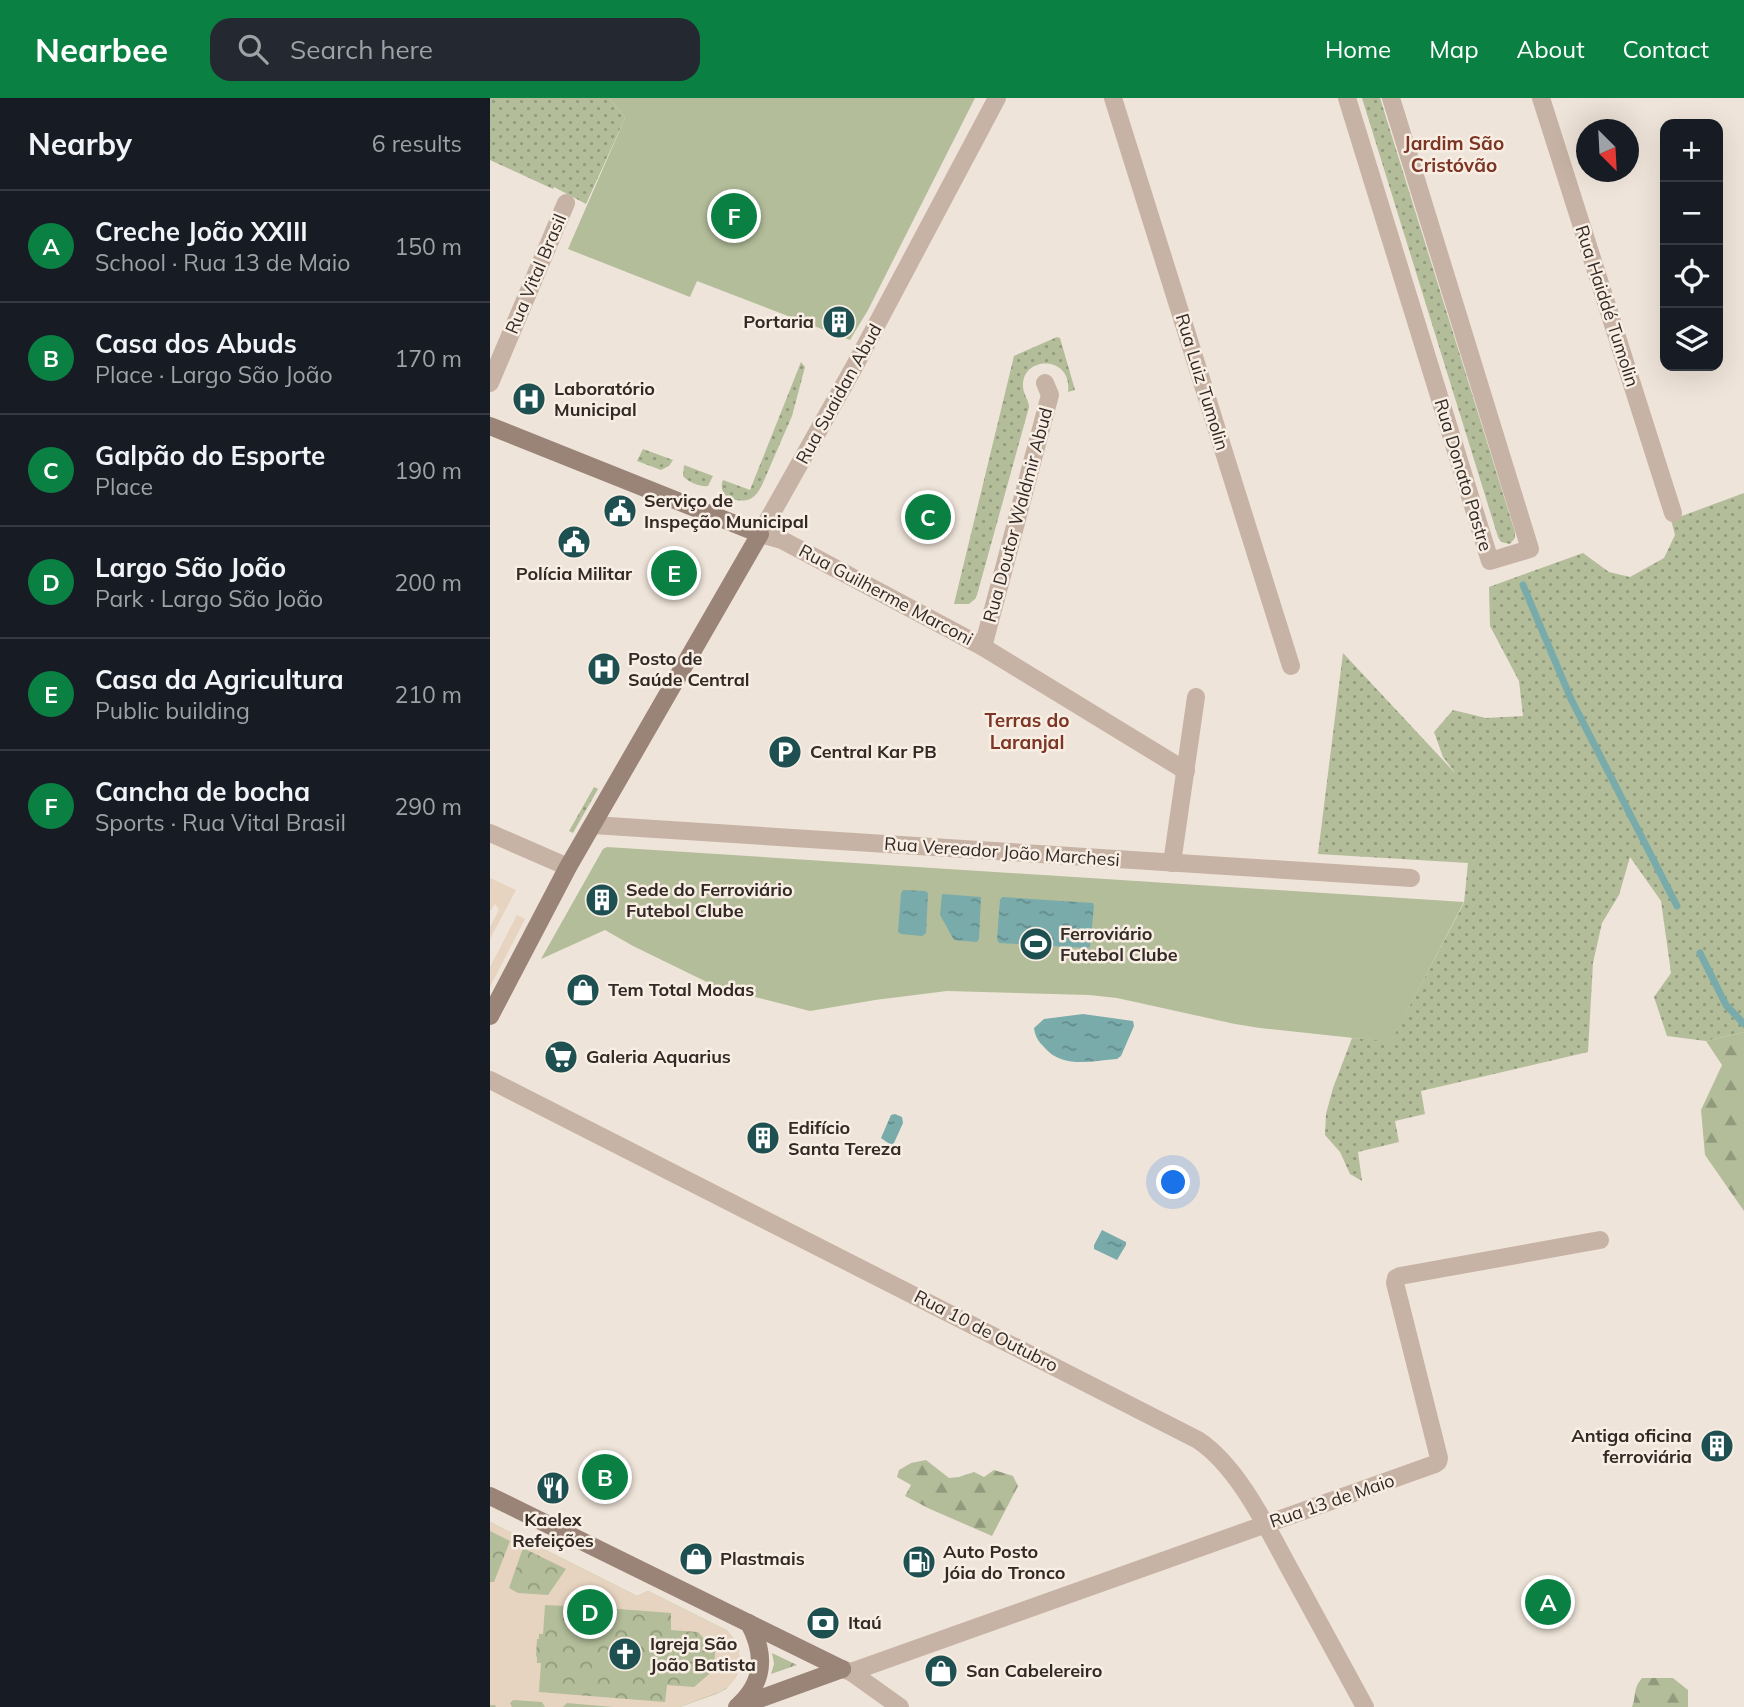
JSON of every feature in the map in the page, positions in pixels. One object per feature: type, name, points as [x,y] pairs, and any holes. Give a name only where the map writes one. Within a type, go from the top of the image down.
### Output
[{"type":"main road","name":"Rua Guilherme Marconi","points":[[490,426],[760,534]]},
{"type":"main road","name":"Rua Suaidan Abud","points":[[490,1016],[568,867],[760,534]]},
{"type":"main road","points":[[490,1496],[846,1670]]},
{"type":"main road","points":[[737,1707],[755,1684],[760,1668],[757,1637],[749,1623]]},
{"type":"main road","points":[[737,1707],[846,1670]]},
{"type":"street","name":"Rua Suaidan Abud","points":[[760,534],[853,369],[997,98]]},
{"type":"street","name":"Rua Luiz Tumolin","points":[[1113,98],[1291,666]]},
{"type":"street","name":"Rua Donato Pastre","points":[[1347,98],[1490,561],[1530,549],[1391,98]]},
{"type":"street","name":"Rua Haiddé Tumolin","points":[[1541,98],[1672,513]]},
{"type":"street","name":"Rua Vital Brasil","points":[[490,383],[566,204]]},
{"type":"street","name":"Rua Doutor Waldmir Abud","points":[[982,647],[1050,394],[1045,383]]},
{"type":"street","name":"Rua Guilherme Marconi","points":[[760,534],[782,540],[965,637],[1185,771]]},
{"type":"street","points":[[1172,863],[1196,697]]},
{"type":"street","name":"Rua Vereador João Marchesi","points":[[593,825],[1410,878]]},
{"type":"street","points":[[490,833],[568,867]]},
{"type":"street","name":"Rua 10 de Outubro","points":[[490,1080],[1209,1447],[1224,1462],[1265,1524],[1365,1707]]},
{"type":"street","name":"Rua 13 de Maio","points":[[846,1670],[1438,1462],[1396,1278],[1601,1240]]},
{"type":"street","points":[[846,1670],[900,1707]]},
{"type":"street","points":[[877,1690],[890,1707]]},
{"type":"green space","points":[[490,98],[609,98],[625,118],[586,204],[554,187],[553,189],[490,160]]},
{"type":"green space","points":[[609,98],[975,98],[868,310],[850,340],[697,281],[690,297],[568,249],[625,118]]},
{"type":"green space","points":[[1362,98],[1380,98],[1515,532],[1515,538],[1510,544],[1501,542],[1498,537]]},
{"type":"green space","points":[[1060,338],[1075,390],[1068,392],[1063,371],[1056,366],[1038,365],[1030,369],[1025,376],[1023,389],[1029,407],[977,595],[969,604],[954,604],[1014,356]]},
{"type":"green space","points":[[801,362],[805,367],[792,416],[761,487],[750,499],[740,501],[729,498],[723,491],[723,480],[750,490]]},
{"type":"green space","points":[[643,449],[673,460],[661,470],[637,461]]},
{"type":"green space","points":[[684,465],[713,476],[708,486],[697,485],[685,478]]},
{"type":"green space","points":[[1744,493],[1744,1032],[1706,1041],[1667,1036],[1654,997],[1671,973],[1661,901],[1630,857],[1619,895],[1602,923],[1593,963],[1588,1052],[1421,1091],[1425,1114],[1395,1121],[1399,1142],[1358,1152],[1362,1181],[1350,1174],[1340,1152],[1325,1135],[1326,1114],[1333,1088],[1352,1038],[1391,1041],[1464,903],[1468,863],[1318,854],[1343,653],[1456,774],[1443,757],[1434,732],[1453,710],[1486,718],[1523,716],[1519,681],[1490,626],[1489,587],[1583,553],[1609,572],[1630,577],[1664,558],[1675,535],[1671,520]]},
{"type":"green space","points":[[594,787],[598,789],[573,833],[569,831]]},
{"type":"green space","name":"Ferroviário Futebol Clube","points":[[607,847],[1464,902],[1391,1042],[1260,1028],[1117,998],[1089,995],[947,991],[810,1011],[713,985],[605,930],[541,959],[603,849]]},
{"type":"green space","points":[[1744,1032],[1744,1211],[1705,1155],[1701,1110],[1722,1065],[1706,1041]]},
{"type":"green space","points":[[926,1460],[949,1478],[974,1472],[984,1477],[994,1470],[1013,1476],[1018,1486],[992,1536],[905,1496],[911,1485],[897,1477],[899,1470],[911,1463]]},
{"type":"green space","points":[[490,1522],[637,1596],[648,1591],[726,1630],[738,1647],[740,1662],[736,1677],[726,1689],[680,1707],[490,1707]]},
{"type":"green space","points":[[772,1653],[797,1665],[771,1674],[774,1664]]},
{"type":"green space","points":[[1642,1678],[1673,1678],[1688,1690],[1688,1707],[1632,1707],[1637,1686]]},
{"type":"shaded area","points":[[490,878],[516,890],[490,939],[490,927],[499,910],[495,904],[490,911]]},
{"type":"shaded area","points":[[517,915],[525,919],[490,987],[490,967]]},
{"type":"shaded area","points":[[490,1522],[637,1596],[648,1591],[726,1630],[736,1642],[739,1652],[740,1662],[736,1677],[722,1691],[680,1707],[613,1707],[567,1703],[563,1707],[545,1707],[542,1702],[513,1700],[510,1703],[512,1707],[490,1705],[490,1582],[494,1582],[510,1541],[490,1531]],"holes":[[[523,1548],[566,1569],[548,1595],[518,1593],[509,1588]],[[545,1605],[671,1613],[671,1630],[698,1632],[715,1652],[714,1670],[694,1687],[667,1685],[665,1702],[539,1692],[541,1663],[537,1663],[537,1639],[539,1634],[543,1634]]]},
{"type":"water","points":[[903,890],[928,893],[926,933],[922,936],[898,932]]},
{"type":"water","points":[[942,894],[981,897],[977,942],[954,940],[940,915]]},
{"type":"water","points":[[1002,897],[1093,903],[1090,947],[999,943],[997,939]]},
{"type":"water","points":[[1083,1014],[1133,1021],[1134,1026],[1121,1056],[1098,1061],[1068,1061],[1051,1054],[1037,1038],[1034,1028],[1044,1019]]},
{"type":"water","points":[[891,1115],[902,1117],[903,1123],[891,1145],[881,1138]]},
{"type":"water","points":[[1102,1230],[1126,1242],[1117,1260],[1094,1249]]},
{"type":"waterway","points":[[1523,585],[1571,699],[1677,906]]},
{"type":"waterway","points":[[1700,953],[1726,1005],[1744,1024]]},
{"type":"place","name":"Cancha de bocha","points":[[734,216]]},
{"type":"place","name":"Portaria","points":[[839,322]]},
{"type":"place","name":"Laboratório Municipal","points":[[529,399]]},
{"type":"place","name":"Serviço de Inspeção Municipal","points":[[620,511]]},
{"type":"place","name":"Galpão do Esporte","points":[[928,517]]},
{"type":"place","name":"Polícia Militar","points":[[574,542]]},
{"type":"place","name":"Casa da Agricultura","points":[[674,573]]},
{"type":"place","name":"Posto de Saúde Central","points":[[604,669]]},
{"type":"place","name":"Central Kar PB","points":[[785,752]]},
{"type":"place","name":"Sede do Ferroviário Futebol Clube","points":[[602,900]]},
{"type":"place","name":"Ferroviário Futebol Clube","points":[[1036,944]]},
{"type":"place","name":"Tem Total Modas","points":[[583,990]]},
{"type":"place","name":"Galeria Aquarius","points":[[561,1057]]},
{"type":"place","name":"Edifício Santa Tereza","points":[[763,1138]]},
{"type":"place","name":"Antiga oficina ferroviária","points":[[1717,1446]]},
{"type":"place","name":"Casa dos Abuds","points":[[605,1477]]},
{"type":"place","name":"Kaelex Refeições","points":[[553,1488]]},
{"type":"place","name":"Plastmais","points":[[696,1559]]},
{"type":"place","name":"Auto Posto Jóia do Tronco","points":[[919,1562]]},
{"type":"place","name":"Creche João XXIII","points":[[1548,1602]]},
{"type":"place","name":"Largo São João","points":[[590,1612]]},
{"type":"place","name":"Itaú","points":[[823,1623]]},
{"type":"place","name":"Igreja São João Batista","points":[[625,1654]]},
{"type":"place","name":"San Cabelereiro","points":[[941,1671]]},
{"type":"district","name":"Jardim São Cristóvão","points":[[1454,154]]},
{"type":"district","name":"Terras do Laranjal","points":[[1027,731]]}]
